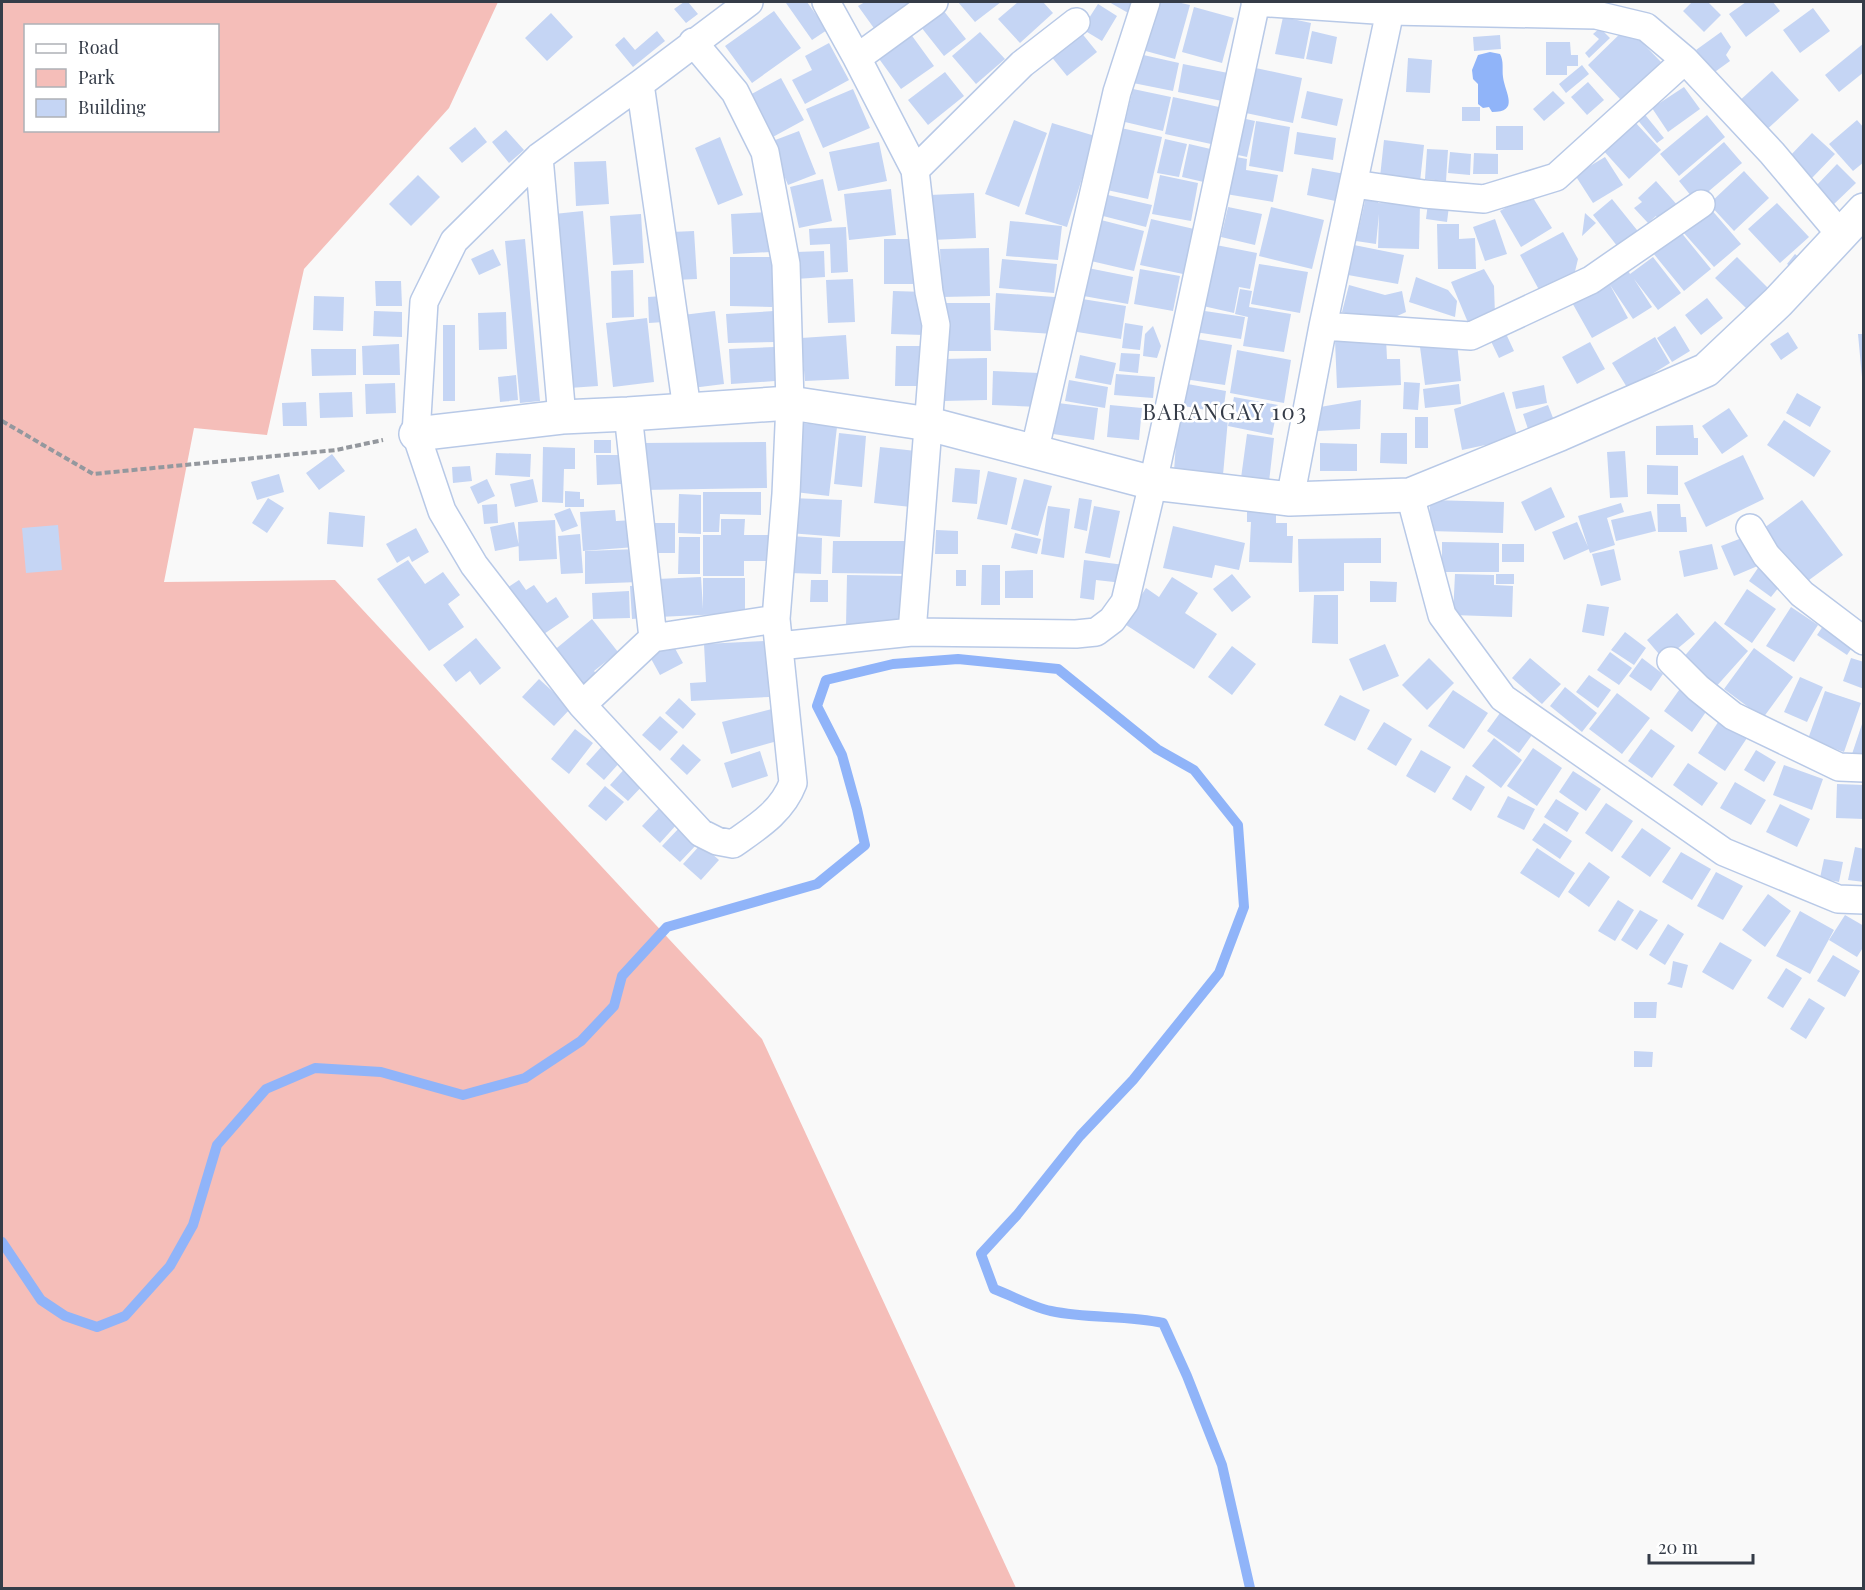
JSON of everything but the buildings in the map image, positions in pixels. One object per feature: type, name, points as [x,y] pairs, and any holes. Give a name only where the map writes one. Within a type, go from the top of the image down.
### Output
[{"type":"street","points":[[693,42],[735,92],[765,152],[786,264],[790,403],[786,494],[776,619],[793,783],[787,798],[769,818],[733,844],[717,841],[701,833],[582,705],[474,565],[442,511],[416,434],[424,302],[454,242],[539,157],[640,84],[693,42],[749,2]]},
{"type":"street","points":[[826,2],[915,170],[929,292],[936,325],[912,632]]},
{"type":"street","points":[[857,58],[934,2]]},
{"type":"street","points":[[1034,453],[1118,92],[1146,2]]},
{"type":"street","points":[[779,646],[912,632],[1076,634],[1096,632],[1112,620],[1125,602],[1153,483],[1256,2],[1390,12],[1596,15],[1646,27],[1685,60],[1772,153],[1841,235]]},
{"type":"street","points":[[1290,499],[1323,326],[1390,12]]},
{"type":"street","points":[[915,170],[1022,64],[1076,22]]},
{"type":"street","points":[[1354,184],[1424,194],[1484,199],[1556,177],[1685,60]]},
{"type":"street","points":[[640,84],[687,409]]},
{"type":"street","points":[[539,157],[562,417]]},
{"type":"street","points":[[1323,326],[1472,336],[1591,280],[1701,204]]},
{"type":"street","points":[[416,434],[562,417],[790,403],[929,424],[1153,483],[1290,499],[1410,495],[1560,434],[1706,369],[1778,302],[1863,210]]},
{"type":"street","points":[[628,414],[653,638]]},
{"type":"street","points":[[1410,495],[1442,615],[1503,699],[1724,852],[1838,899],[1863,900]]},
{"type":"street","points":[[1750,528],[1766,555],[1802,594],[1863,640]]},
{"type":"street","points":[[582,705],[653,638],[776,619]]},
{"type":"street","points":[[1671,661],[1698,688],[1733,716],[1839,767],[1863,768]]},
{"type":"path","points":[[2,421],[93,474],[336,450],[416,434]]},
{"type":"green space","points":[[2,2],[498,2],[449,108],[304,269],[267,435],[194,428],[164,582],[335,580],[762,1039],[1016,1588],[2,1588]]},
{"type":"water","points":[[1490,52],[1500,54],[1502,59],[1503,77],[1509,100],[1506,109],[1492,112],[1489,107],[1483,108],[1478,104],[1478,84],[1473,79],[1472,70],[1478,55]]},
{"type":"waterway","points":[[2,1242],[41,1300],[65,1316],[97,1327],[125,1316],[170,1266],[193,1225],[217,1145],[266,1089],[315,1068],[381,1072],[463,1095],[525,1078],[581,1041],[614,1006],[622,976],[667,927],[817,884],[865,845],[842,755],[817,706],[826,680],[893,664],[958,659],[1058,669],[1157,749],[1194,770],[1238,825],[1244,907],[1219,973],[1133,1080],[1080,1136],[1017,1215],[981,1254],[994,1289],[1037,1307],[1065,1313],[1163,1323],[1187,1376],[1222,1465],[1250,1588]]},
{"type":"district","name":"BARANGAY 103","points":[[1225,412]]}]
